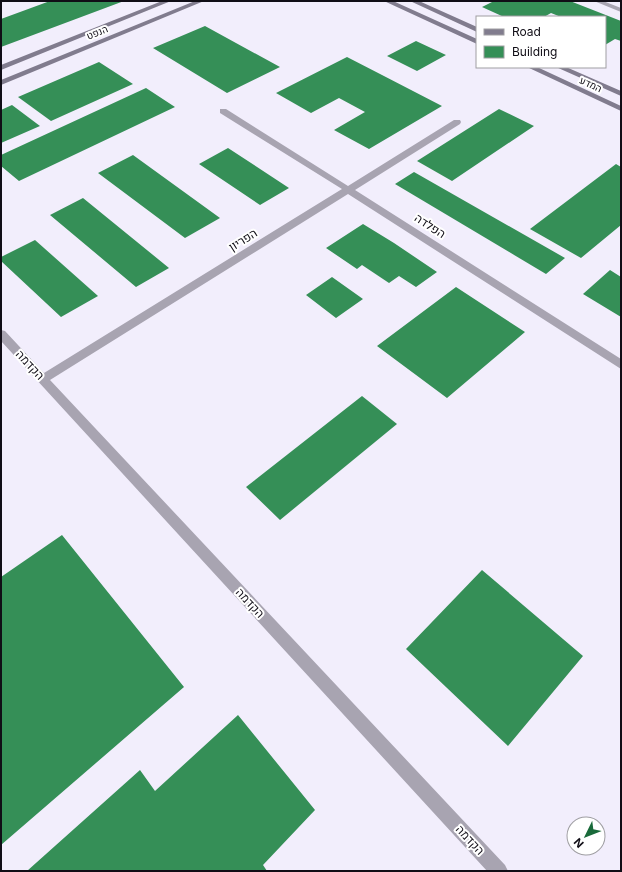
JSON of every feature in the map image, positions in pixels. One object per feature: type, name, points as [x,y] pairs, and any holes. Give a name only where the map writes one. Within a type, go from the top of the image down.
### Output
[{"type":"street","name":"הנפט","points":[[1,68],[168,1]]},
{"type":"street","name":"הנפט","points":[[1,82],[202,1]]},
{"type":"street","points":[[387,1],[476,42]]},
{"type":"street","points":[[413,1],[476,30]]},
{"type":"street","points":[[597,1],[621,10]]},
{"type":"street","name":"המדע","points":[[533,68],[621,108]]},
{"type":"street","name":"המדע","points":[[562,68],[621,94]]},
{"type":"street","name":"הפלדה","points":[[223,110],[621,365]]},
{"type":"street","name":"הפריון","points":[[43,379],[457,122]]},
{"type":"street","name":"הקדמה","points":[[1,334],[499,871]]},
{"type":"shaded area","points":[[1,1],[621,1],[621,871],[1,871]]},
{"type":"building","points":[[50,1],[124,1],[1,47],[1,19]]},
{"type":"building","points":[[494,1],[570,1],[621,21],[621,41],[615,39],[606,44],[606,16],[558,16],[551,13],[546,16],[502,16],[482,7]]},
{"type":"building","points":[[205,26],[280,67],[227,93],[153,48]]},
{"type":"building","points":[[416,41],[446,55],[417,71],[387,56]]},
{"type":"building","points":[[347,57],[442,106],[369,149],[334,130],[365,112],[339,98],[311,113],[276,93]]},
{"type":"building","points":[[99,62],[133,84],[51,121],[18,97]]},
{"type":"building","points":[[146,88],[175,107],[19,181],[1,166],[1,155]]},
{"type":"building","points":[[12,105],[40,126],[1,143],[1,110]]},
{"type":"building","points":[[499,109],[534,126],[452,181],[417,161]]},
{"type":"building","points":[[228,148],[289,188],[260,205],[199,164]]},
{"type":"building","points":[[133,155],[220,218],[185,238],[98,173]]},
{"type":"building","points":[[616,164],[621,167],[621,225],[581,258],[530,229]]},
{"type":"building","points":[[414,172],[565,258],[546,274],[395,184]]},
{"type":"building","points":[[83,198],[169,268],[136,287],[50,215]]},
{"type":"building","points":[[363,224],[437,272],[416,287],[399,276],[389,283],[362,265],[357,269],[326,248]]},
{"type":"building","points":[[35,240],[98,296],[61,317],[1,261],[1,257]]},
{"type":"building","points":[[610,270],[621,277],[621,317],[583,294]]},
{"type":"building","points":[[332,277],[363,299],[336,318],[306,295]]},
{"type":"building","points":[[456,287],[525,332],[447,398],[377,346]]},
{"type":"building","points":[[362,396],[397,424],[280,520],[246,487]]},
{"type":"building","points":[[62,535],[184,687],[1,845],[1,577]]},
{"type":"building","points":[[482,570],[583,656],[508,746],[406,649]]},
{"type":"building","points":[[238,715],[315,810],[263,865],[267,871],[27,871],[140,770],[155,791]]}]
